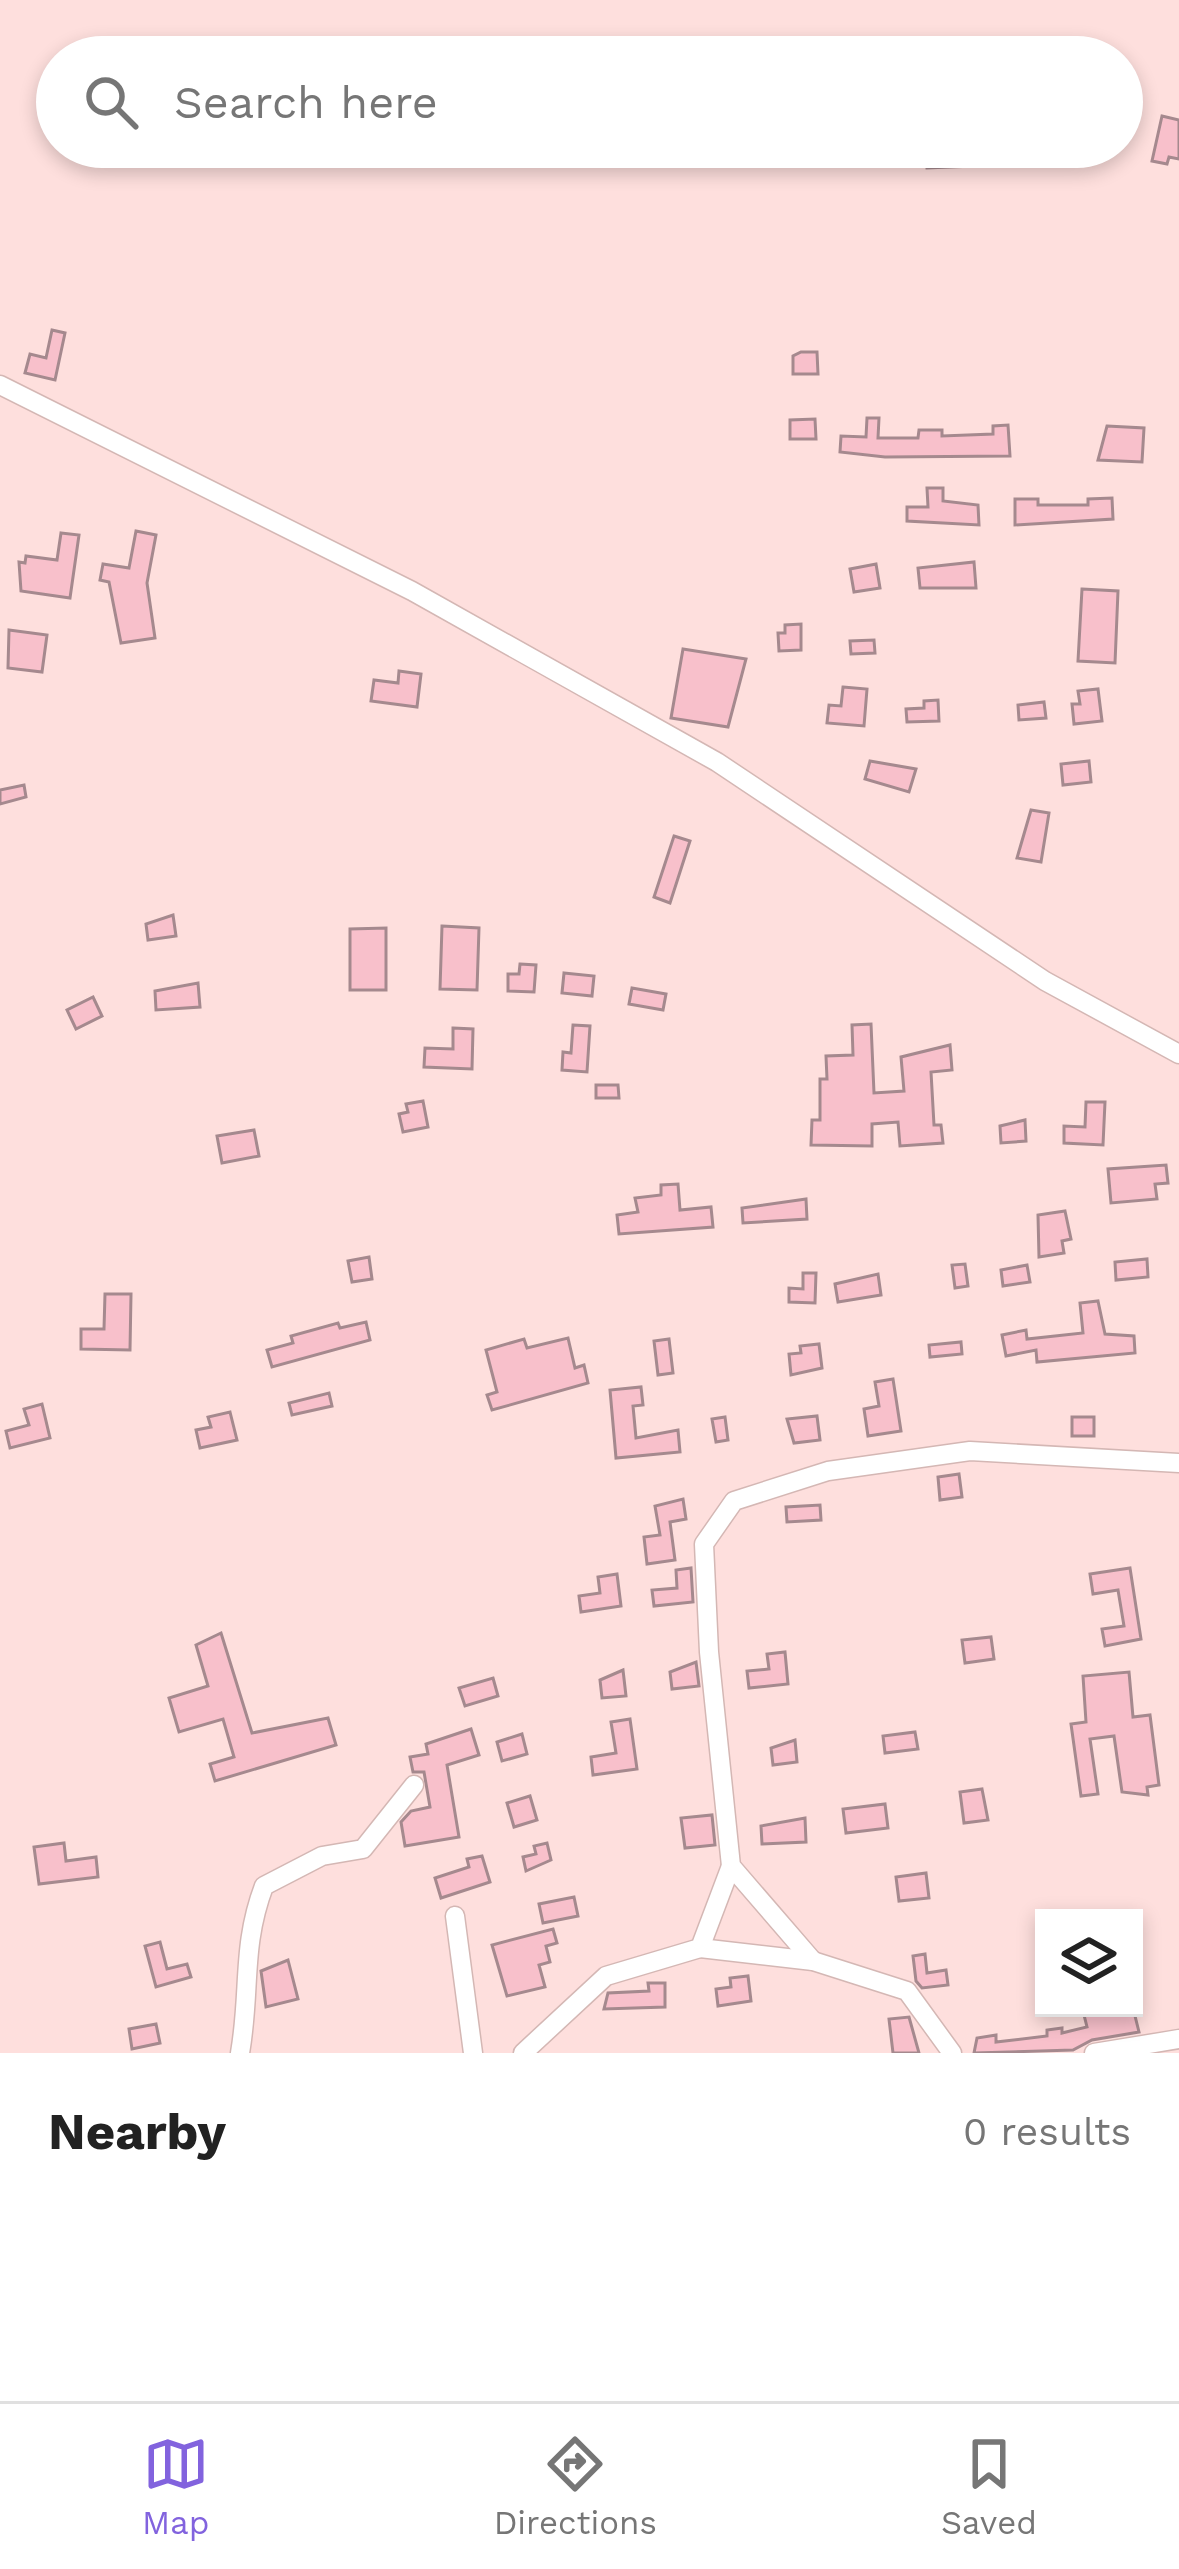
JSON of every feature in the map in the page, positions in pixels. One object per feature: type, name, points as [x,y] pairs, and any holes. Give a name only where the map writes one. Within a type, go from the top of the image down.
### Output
[{"type":"street","points":[[0,385],[412,591],[717,762],[1046,981],[1179,1054]]},
{"type":"street","points":[[700,1948],[731,1866],[709,1652],[704,1544],[734,1501],[828,1471],[970,1450],[1179,1463]]},
{"type":"street","points":[[240,2053],[247,1930],[264,1886],[322,1856],[363,1849],[414,1785]]},
{"type":"street","points":[[731,1866],[814,1961]]},
{"type":"street","points":[[455,1916],[473,2053]]},
{"type":"street","points":[[523,2053],[606,1976],[700,1948],[814,1961],[908,1990],[952,2053]]},
{"type":"street","points":[[1094,2053],[1179,2039]]},
{"type":"building","points":[[1162,116],[1179,120],[1179,159],[1169,157],[1167,164],[1152,161]]},
{"type":"building","points":[[52,330],[65,333],[55,380],[25,373],[30,354],[46,358]]},
{"type":"building","points":[[817,352],[818,374],[793,374],[793,356]]},
{"type":"building","points":[[867,418],[879,418],[878,438],[918,438],[919,430],[942,430],[942,436],[993,434],[993,426],[1008,425],[1010,456],[885,457],[840,452],[841,436],[866,437]]},
{"type":"building","points":[[815,419],[816,439],[790,439],[790,420]]},
{"type":"building","points":[[1107,426],[1144,428],[1142,462],[1098,460]]},
{"type":"building","points":[[927,488],[943,488],[943,501],[978,505],[979,525],[907,521],[907,507],[928,507]]},
{"type":"building","points":[[1112,498],[1113,519],[1015,525],[1015,499],[1038,499],[1038,505],[1088,505],[1088,499]]},
{"type":"building","points":[[136,531],[156,535],[147,583],[155,638],[121,643],[109,582],[100,580],[103,564],[129,568]]},
{"type":"building","points":[[61,533],[79,535],[70,598],[21,591],[19,562],[25,563],[26,556],[57,560]]},
{"type":"building","points":[[974,562],[976,588],[920,588],[918,568]]},
{"type":"building","points":[[876,564],[880,588],[854,592],[850,569]]},
{"type":"building","points":[[1082,589],[1118,591],[1115,663],[1078,661]]},
{"type":"building","points":[[801,624],[801,650],[779,651],[778,633],[785,633],[785,625]]},
{"type":"building","points":[[9,630],[47,635],[42,672],[8,668]]},
{"type":"building","points":[[874,640],[875,653],[851,654],[850,641]]},
{"type":"building","points":[[683,649],[746,659],[728,727],[671,718]]},
{"type":"building","points":[[399,671],[421,674],[417,707],[371,701],[374,680],[398,683]]},
{"type":"building","points":[[843,687],[867,689],[864,726],[827,723],[829,705],[841,706]]},
{"type":"building","points":[[1098,689],[1102,721],[1074,724],[1072,704],[1080,704],[1078,691]]},
{"type":"building","points":[[938,700],[939,721],[907,722],[906,709],[924,708],[924,701]]},
{"type":"building","points":[[1044,702],[1046,718],[1019,720],[1018,705]]},
{"type":"building","points":[[870,761],[916,769],[909,792],[865,779]]},
{"type":"building","points":[[1089,761],[1091,782],[1063,785],[1061,764]]},
{"type":"building","points":[[24,785],[26,797],[0,804],[0,790]]},
{"type":"building","points":[[1031,810],[1049,813],[1041,862],[1017,858]]},
{"type":"building","points":[[674,836],[690,841],[670,903],[654,897]]},
{"type":"building","points":[[173,915],[176,936],[148,940],[146,924]]},
{"type":"building","points":[[442,926],[479,928],[477,990],[440,989]]},
{"type":"building","points":[[386,928],[386,990],[350,990],[350,929]]},
{"type":"building","points":[[520,964],[536,965],[534,992],[508,991],[508,974],[519,974]]},
{"type":"building","points":[[564,973],[594,976],[592,996],[562,993]]},
{"type":"building","points":[[198,983],[200,1007],[156,1010],[155,991]]},
{"type":"building","points":[[632,988],[666,994],[663,1010],[629,1004]]},
{"type":"building","points":[[93,997],[102,1016],[76,1029],[67,1010]]},
{"type":"building","points":[[871,1024],[874,1093],[904,1091],[901,1057],[950,1045],[952,1070],[931,1072],[934,1125],[941,1125],[943,1143],[900,1146],[898,1122],[872,1124],[872,1146],[811,1145],[812,1120],[820,1120],[820,1079],[827,1079],[826,1056],[853,1055],[852,1025]]},
{"type":"building","points":[[573,1025],[590,1026],[587,1072],[562,1070],[563,1052],[571,1053]]},
{"type":"building","points":[[453,1028],[473,1029],[472,1069],[424,1067],[425,1048],[453,1049]]},
{"type":"building","points":[[596,1085],[618,1085],[619,1098],[596,1098]]},
{"type":"building","points":[[423,1101],[428,1127],[403,1132],[399,1114],[408,1112],[406,1104]]},
{"type":"building","points":[[1086,1102],[1105,1102],[1103,1145],[1064,1143],[1064,1126],[1085,1127]]},
{"type":"building","points":[[1025,1120],[1026,1141],[1001,1143],[1000,1126]]},
{"type":"building","points":[[254,1130],[259,1156],[222,1163],[217,1136]]},
{"type":"building","points":[[1166,1165],[1168,1183],[1155,1184],[1157,1199],[1111,1203],[1108,1169]]},
{"type":"building","points":[[678,1184],[680,1210],[711,1207],[713,1227],[619,1234],[617,1215],[638,1212],[635,1198],[661,1195],[661,1185]]},
{"type":"building","points":[[806,1199],[807,1219],[743,1223],[742,1208]]},
{"type":"building","points":[[1065,1211],[1071,1239],[1062,1241],[1064,1253],[1039,1257],[1038,1215]]},
{"type":"building","points":[[369,1257],[372,1279],[352,1282],[348,1261]]},
{"type":"building","points":[[1147,1259],[1148,1277],[1116,1280],[1115,1262]]},
{"type":"building","points":[[965,1264],[968,1286],[955,1288],[952,1265]]},
{"type":"building","points":[[1027,1265],[1030,1282],[1003,1286],[1001,1270]]},
{"type":"building","points":[[803,1273],[816,1273],[815,1303],[789,1302],[789,1288],[803,1289]]},
{"type":"building","points":[[878,1274],[881,1295],[838,1302],[835,1284]]},
{"type":"building","points":[[105,1294],[131,1294],[130,1350],[81,1349],[81,1329],[104,1329]]},
{"type":"building","points":[[1098,1301],[1105,1334],[1134,1336],[1135,1353],[1037,1362],[1036,1350],[1006,1356],[1002,1335],[1026,1330],[1027,1339],[1083,1333],[1080,1303]]},
{"type":"building","points":[[366,1322],[370,1340],[272,1367],[267,1350],[293,1343],[291,1336],[338,1323],[340,1328]]},
{"type":"building","points":[[568,1338],[575,1368],[584,1365],[588,1383],[492,1410],[487,1395],[497,1392],[486,1350],[524,1339],[527,1348]]},
{"type":"building","points":[[669,1339],[673,1373],[658,1375],[654,1341]]},
{"type":"building","points":[[961,1342],[962,1354],[930,1357],[929,1345]]},
{"type":"building","points":[[819,1344],[822,1368],[791,1375],[789,1354],[801,1353],[800,1346]]},
{"type":"building","points":[[893,1379],[901,1431],[868,1436],[864,1409],[879,1406],[875,1382]]},
{"type":"building","points":[[641,1387],[643,1405],[633,1406],[636,1438],[678,1430],[680,1452],[616,1458],[610,1390]]},
{"type":"building","points":[[329,1393],[332,1406],[292,1415],[289,1403]]},
{"type":"building","points":[[42,1404],[50,1438],[10,1448],[6,1431],[29,1425],[24,1409]]},
{"type":"building","points":[[230,1412],[237,1440],[200,1448],[196,1430],[211,1427],[208,1417]]},
{"type":"building","points":[[817,1416],[820,1440],[794,1443],[787,1419]]},
{"type":"building","points":[[725,1417],[728,1440],[716,1442],[712,1419]]},
{"type":"building","points":[[1072,1417],[1094,1417],[1094,1436],[1072,1436]]},
{"type":"building","points":[[959,1474],[962,1497],[940,1500],[938,1477]]},
{"type":"building","points":[[683,1499],[686,1519],[670,1522],[675,1560],[647,1564],[644,1537],[660,1535],[655,1506]]},
{"type":"building","points":[[820,1505],[821,1520],[787,1522],[786,1507]]},
{"type":"building","points":[[691,1568],[693,1602],[654,1606],[652,1590],[677,1588],[676,1570]]},
{"type":"building","points":[[1130,1568],[1141,1639],[1105,1646],[1102,1629],[1124,1626],[1118,1590],[1093,1594],[1090,1574]]},
{"type":"building","points":[[617,1574],[621,1606],[581,1612],[579,1596],[600,1593],[598,1577]]},
{"type":"building","points":[[221,1633],[252,1733],[328,1718],[336,1745],[215,1781],[210,1764],[234,1757],[223,1719],[179,1732],[169,1698],[208,1686],[196,1645]]},
{"type":"building","points":[[991,1637],[994,1659],[965,1663],[962,1640]]},
{"type":"building","points":[[785,1652],[788,1684],[749,1688],[747,1671],[769,1669],[767,1654]]},
{"type":"building","points":[[696,1662],[699,1686],[672,1689],[670,1672]]},
{"type":"building","points":[[623,1670],[626,1696],[602,1698],[600,1680]]},
{"type":"building","points":[[1129,1672],[1133,1717],[1150,1715],[1159,1785],[1147,1787],[1148,1795],[1122,1792],[1114,1736],[1090,1739],[1098,1794],[1081,1796],[1071,1724],[1086,1722],[1083,1676]]},
{"type":"building","points":[[493,1678],[498,1696],[465,1706],[459,1688]]},
{"type":"building","points":[[630,1719],[637,1769],[593,1775],[591,1757],[616,1753],[611,1722]]},
{"type":"building","points":[[471,1729],[479,1755],[447,1765],[459,1837],[405,1846],[401,1822],[411,1811],[430,1807],[424,1772],[413,1772],[410,1757],[428,1754],[426,1744]]},
{"type":"building","points":[[915,1732],[918,1749],[885,1753],[883,1736]]},
{"type":"building","points":[[522,1734],[527,1754],[502,1761],[497,1742]]},
{"type":"building","points":[[795,1740],[797,1762],[773,1765],[771,1748]]},
{"type":"building","points":[[982,1789],[988,1820],[964,1823],[960,1792]]},
{"type":"building","points":[[530,1796],[537,1820],[514,1827],[507,1803]]},
{"type":"building","points":[[885,1804],[888,1828],[846,1833],[843,1809]]},
{"type":"building","points":[[712,1815],[715,1845],[685,1848],[681,1818]]},
{"type":"building","points":[[805,1818],[806,1842],[762,1844],[761,1826]]},
{"type":"building","points":[[64,1843],[66,1861],[96,1857],[98,1877],[39,1884],[34,1847]]},
{"type":"building","points":[[547,1843],[551,1860],[526,1871],[523,1857],[536,1854],[534,1846]]},
{"type":"building","points":[[482,1856],[490,1882],[441,1898],[435,1878],[469,1867],[467,1859]]},
{"type":"building","points":[[926,1873],[929,1898],[899,1901],[896,1877]]},
{"type":"building","points":[[574,1897],[578,1916],[543,1923],[539,1904]]},
{"type":"building","points":[[553,1929],[557,1943],[546,1946],[550,1962],[539,1965],[545,1987],[507,1996],[492,1945]]},
{"type":"building","points":[[160,1942],[167,1969],[187,1964],[191,1977],[156,1987],[145,1946]]},
{"type":"building","points":[[925,1954],[927,1973],[946,1970],[948,1985],[922,1988],[916,1981],[913,1956]]},
{"type":"building","points":[[288,1960],[298,1999],[266,2007],[261,1971]]},
{"type":"building","points":[[748,1976],[751,2001],[718,2006],[716,1989],[731,1987],[730,1978]]},
{"type":"building","points":[[648,1983],[665,1983],[665,2007],[604,2009],[608,1993],[649,1991]]},
{"type":"building","points":[[909,2017],[919,2053],[893,2053],[889,2019]]},
{"type":"building","points":[[1084,2017],[1135,2017],[1139,2032],[1092,2040],[1073,2050],[974,2053],[977,2038],[996,2035],[996,2042],[1087,2027]]},
{"type":"building","points":[[156,2024],[160,2043],[132,2049],[129,2029]]}]
